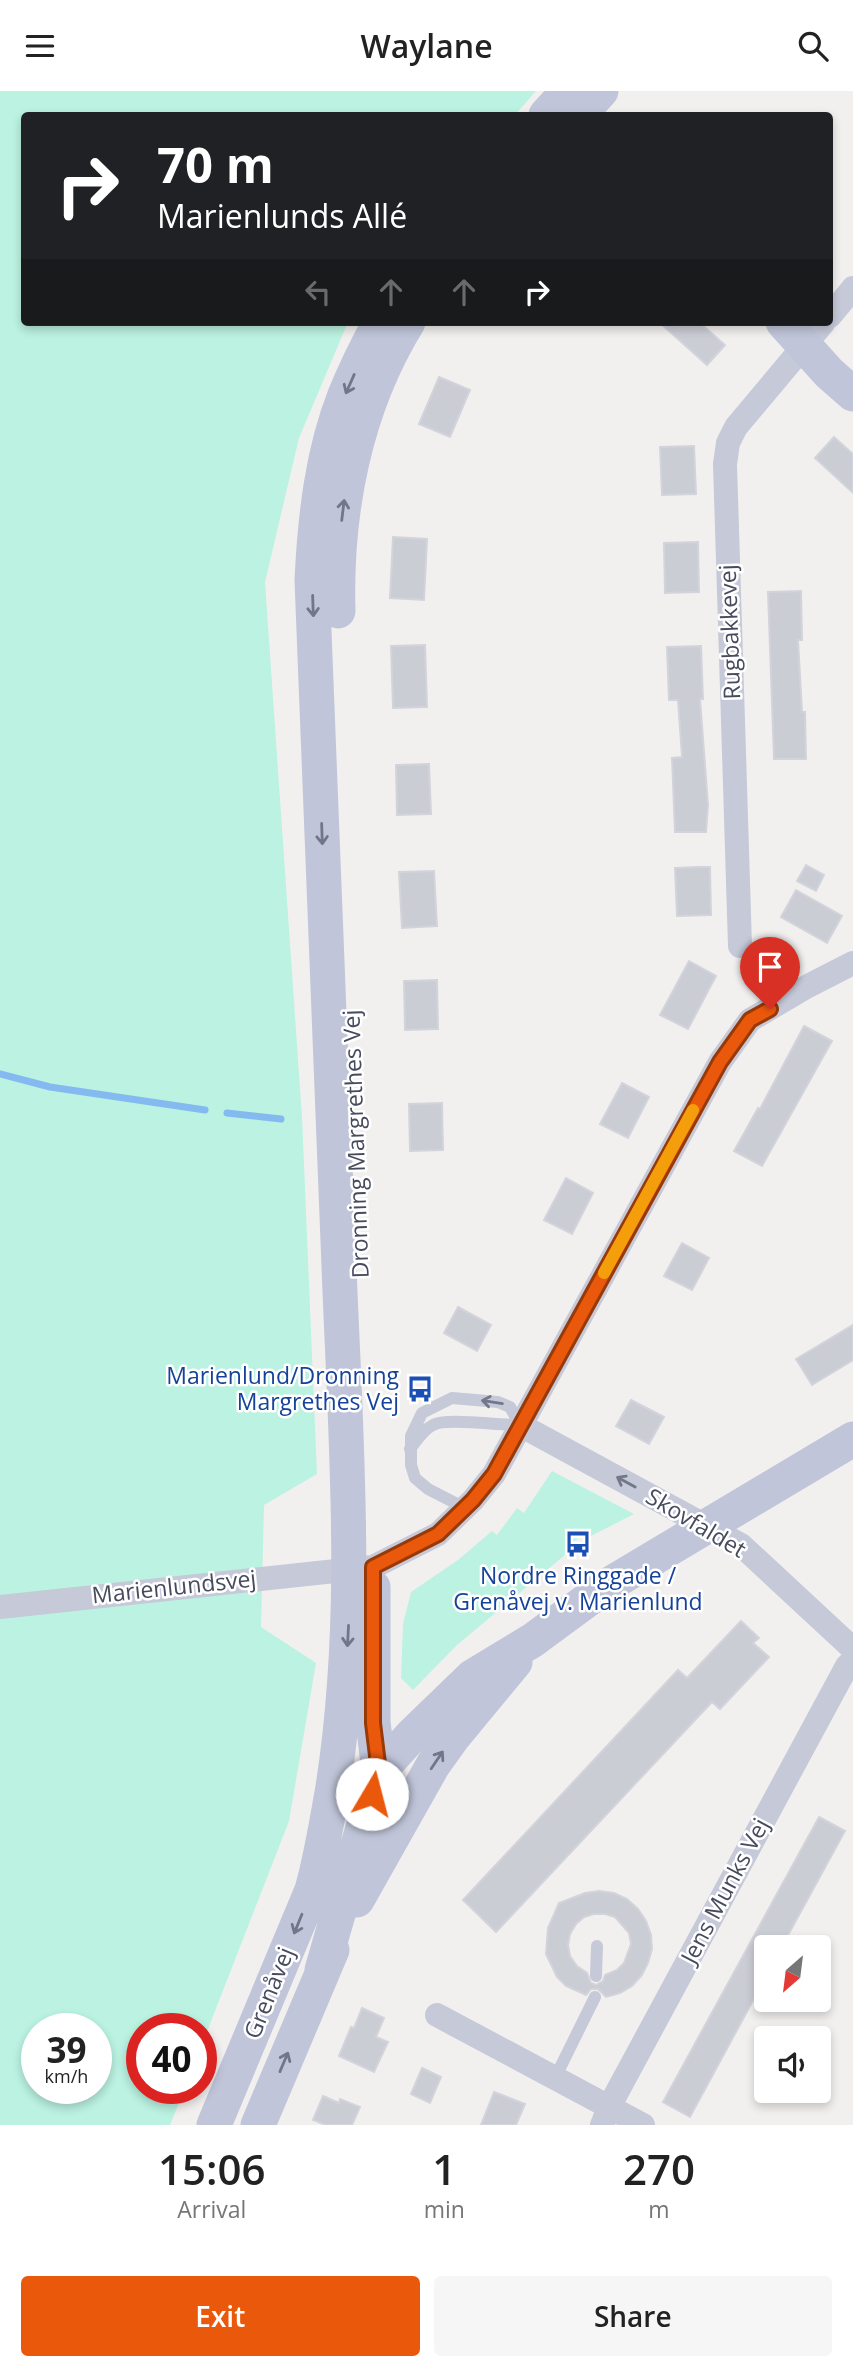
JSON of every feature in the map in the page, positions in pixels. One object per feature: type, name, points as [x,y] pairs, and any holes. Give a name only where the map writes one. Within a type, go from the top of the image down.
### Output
[{"type":"street","points":[[549,112],[568,91]]},
{"type":"street","points":[[582,112],[601,91]]},
{"type":"street","points":[[833,312],[853,288]]},
{"type":"street","name":"Dronning Margrethes Vej","points":[[322,1971],[379,1772],[361,1567],[312,580],[314,538],[331,440],[344,397],[378,326]]},
{"type":"street","name":"Dronning Margrethes Vej","points":[[321,1860],[338,1757],[361,1567],[363,1373],[337,580],[344,496],[355,450],[368,406],[387,360],[406,326]]},
{"type":"street","points":[[804,330],[829,373],[853,394]]},
{"type":"street","name":"Rugbakkevej","points":[[740,946],[725,464],[728,443],[736,427],[804,330]]},
{"type":"street","points":[[361,1567],[438,1534],[494,1474],[720,1062],[750,1020],[853,963]]},
{"type":"street","name":"Skovfaldet","points":[[520,1425],[741,1545],[853,1649]]},
{"type":"street","points":[[321,1860],[335,1829],[379,1772],[413,1734],[472,1677],[533,1640],[606,1587],[853,1439]]},
{"type":"street","name":"Marienlundsvej","points":[[0,1607],[52,1607],[361,1567]]},
{"type":"street","points":[[322,1971],[354,1906],[433,1765],[533,1640]]},
{"type":"street","name":"Jens Munks Vej","points":[[606,2116],[833,1691],[853,1660]]},
{"type":"street","points":[[373,1723],[384,1735],[396,1739],[413,1734]]},
{"type":"street","name":"Grenåvej","points":[[215,2125],[312,1890],[321,1860]]},
{"type":"street","name":"Grenåvej","points":[[258,2125],[322,1971]]},
{"type":"street","points":[[438,2015],[555,2078],[606,2116],[643,2125]]},
{"type":"lane","points":[[410,1449],[420,1434],[435,1423],[520,1425],[510,1407],[498,1402],[452,1398],[422,1413],[411,1436],[410,1449],[411,1465],[415,1478],[428,1489],[465,1508]]},
{"type":"lane","points":[[596,1976],[597,1946]]},
{"type":"lane","points":[[555,2078],[595,1997]]},
{"type":"green space","points":[[0,91],[536,91],[518,112],[21,112],[21,326],[346,326],[299,438],[265,582],[302,1117],[317,1474],[264,1505],[261,1627],[316,1663],[289,1821],[214,2013],[126,2013],[126,2104],[179,2104],[170,2125],[0,2125]]},
{"type":"green space","points":[[552,1471],[634,1514],[591,1536],[587,1533],[568,1545],[571,1550],[457,1645],[413,1690],[401,1678],[403,1624],[411,1592],[458,1560],[492,1531],[497,1535],[517,1508],[524,1513]]},
{"type":"building","points":[[663,326],[704,326],[725,345],[707,365]]},
{"type":"building","points":[[439,377],[470,390],[450,437],[419,424]]},
{"type":"building","points":[[834,437],[853,454],[853,493],[815,458]]},
{"type":"building","points":[[694,446],[696,494],[662,495],[660,447]]},
{"type":"building","points":[[393,537],[427,539],[424,600],[390,598]]},
{"type":"building","points":[[698,542],[699,592],[665,593],[664,543]]},
{"type":"building","points":[[801,591],[802,640],[798,640],[802,712],[805,712],[806,759],[774,759],[768,592]]},
{"type":"building","points":[[425,645],[427,707],[393,708],[391,646]]},
{"type":"building","points":[[701,646],[703,699],[700,699],[708,805],[706,832],[675,832],[672,758],[682,757],[678,700],[669,700],[667,647]]},
{"type":"building","points":[[429,764],[431,814],[397,815],[396,765]]},
{"type":"building","points":[[806,865],[824,875],[816,891],[797,881]]},
{"type":"building","points":[[710,867],[711,915],[677,916],[675,868]]},
{"type":"building","points":[[434,871],[437,926],[402,928],[399,872]]},
{"type":"building","points":[[796,890],[842,916],[827,943],[781,917]]},
{"type":"building","points":[[689,961],[716,976],[688,1029],[660,1015]]},
{"type":"building","points":[[437,980],[438,1029],[405,1030],[404,981]]},
{"type":"building","points":[[804,1026],[832,1041],[762,1166],[734,1151],[758,1108],[760,1109]]},
{"type":"building","points":[[622,1083],[649,1097],[628,1138],[600,1124]]},
{"type":"building","points":[[442,1103],[443,1150],[410,1151],[409,1104]]},
{"type":"building","points":[[566,1178],[593,1193],[572,1234],[544,1220]]},
{"type":"building","points":[[682,1243],[709,1258],[692,1290],[664,1276]]},
{"type":"building","points":[[458,1307],[491,1325],[477,1351],[444,1333]]},
{"type":"building","points":[[853,1325],[853,1360],[812,1385],[796,1359]]},
{"type":"building","points":[[631,1400],[664,1417],[649,1444],[616,1426]]},
{"type":"building","points":[[741,1621],[759,1638],[753,1643],[769,1657],[720,1709],[712,1702],[496,1932],[463,1900],[678,1670],[687,1678]]},
{"type":"building","points":[[819,1817],[845,1831],[788,1935],[754,1935]]},
{"type":"building","points":[[585,1893],[614,1893],[627,1899],[646,1921],[651,1935],[652,1949],[642,1975],[632,1986],[606,1997],[598,1989],[591,1989],[586,1995],[566,1986],[557,1977],[546,1954],[548,1928],[559,1903]],"holes":[[[605,1914],[615,1917],[629,1933],[631,1944],[624,1963],[617,1970],[605,1975],[603,1981],[596,1985],[591,1983],[587,1973],[577,1966],[570,1956],[568,1945],[570,1934],[584,1917]]]},
{"type":"building","points":[[754,1936],[754,1999],[690,2117],[663,2102]]},
{"type":"building","points":[[362,2008],[384,2018],[376,2037],[388,2042],[374,2072],[339,2056]]},
{"type":"building","points":[[422,2068],[441,2077],[430,2103],[411,2094]]},
{"type":"building","points":[[494,2092],[525,2104],[516,2125],[481,2125]]},
{"type":"building","points":[[323,2096],[339,2103],[340,2099],[360,2107],[352,2125],[326,2125],[313,2120]]},
{"type":"waterway","points":[[0,1074],[50,1087],[205,1110]]},
{"type":"waterway","points":[[227,1113],[281,1119]]},
{"type":"slow traffic","points":[[604,1273],[693,1110]]},
{"type":"place","name":"Marienlund/Dronning Margrethes Vej","points":[[420,1389]]},
{"type":"place","name":"Nordre Ringgade / Grenåvej v. Marienlund","points":[[578,1544]]},
{"type":"route","points":[[372,1794],[379,1772],[373,1723],[373,1567],[438,1534],[473,1500],[494,1474],[720,1062],[750,1020],[770,1009]]}]
